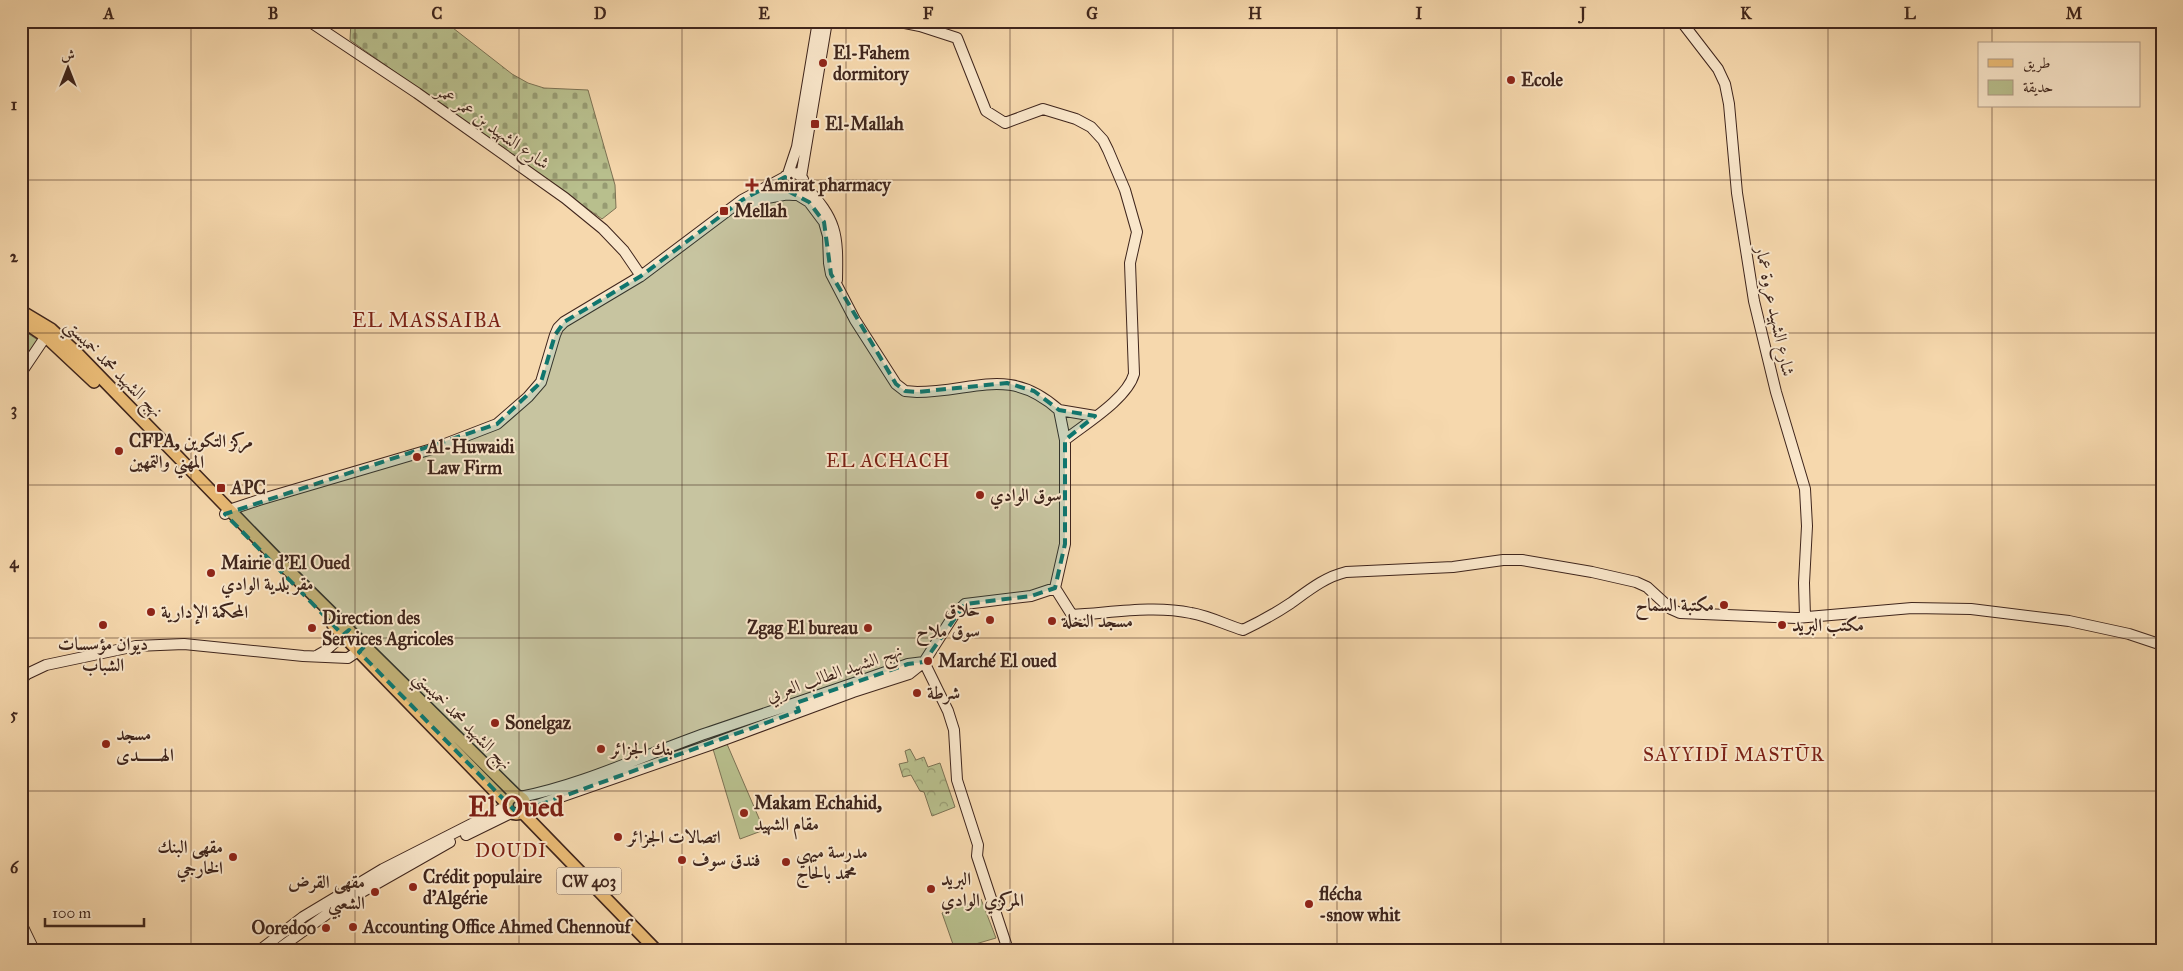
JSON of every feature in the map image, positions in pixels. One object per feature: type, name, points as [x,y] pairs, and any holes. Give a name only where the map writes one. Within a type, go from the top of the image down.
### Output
[{"type":"main road","name":"شارع الشهيد بن عمر عمر","points":[[309,21],[416,93],[565,198],[604,229],[624,251],[641,276]]},
{"type":"main road","points":[[818,21],[797,147],[782,186],[809,202],[824,222],[828,236],[831,274],[837,281],[855,320],[896,384],[905,391],[931,392],[1007,383],[1034,391],[1059,410],[1095,416]]},
{"type":"main road","points":[[727,211],[767,198],[793,194],[801,190],[827,21]]},
{"type":"main road","points":[[895,21],[920,26],[957,38],[986,111],[1005,123],[1043,109],[1091,127],[1099,134],[1108,150],[1125,190],[1137,232],[1130,263],[1130,296],[1135,358],[1134,374],[1128,385],[1114,401],[1065,440]]},
{"type":"main road","name":"شارع الشهيد عروة عمار","points":[[1681,21],[1718,69],[1725,84],[1730,104],[1737,193],[1754,301],[1776,392],[1805,489],[1807,526],[1804,584],[1805,617]]},
{"type":"main road","points":[[227,512],[432,449],[497,424],[528,397],[540,382],[558,328],[564,322],[641,276],[727,211],[786,176],[795,173],[820,202],[830,217],[836,235],[837,281]]},
{"type":"main road","name":"نهج الشهيد محمد خميستي","points":[[21,311],[79,355],[227,512],[362,649],[514,809],[656,950]]},
{"type":"main road","name":"نهج الشهيد محمد خميستي","points":[[21,320],[49,333]]},
{"type":"main road","points":[[21,373],[49,333]]},
{"type":"main road","points":[[1059,410],[1065,440],[1065,544],[1055,588],[1072,615],[1122,611],[1192,613],[1243,630],[1261,622],[1320,582],[1337,574],[1452,567],[1512,560],[1628,579],[1647,587],[1671,609],[1680,613],[1805,617],[1912,608],[1971,610],[2069,621],[2129,634],[2162,645]]},
{"type":"main road","points":[[1008,950],[978,856],[978,845],[960,790],[954,730],[948,711],[924,662],[954,615],[965,604],[1031,596],[1055,588]]},
{"type":"main road","points":[[318,656],[346,633]]},
{"type":"main road","points":[[21,680],[28,674],[46,665],[150,645],[184,644],[303,656],[348,658],[362,649]]},
{"type":"main road","name":"نهج الشهيد محمد خميستي","points":[[362,649],[518,797]]},
{"type":"main road","name":"نهج الشهيد الطالب العربي","points":[[518,797],[536,794],[851,688],[909,674],[924,662]]},
{"type":"main road","name":"نهج الشهيد الطالب العربي","points":[[514,809],[710,745],[797,707]]},
{"type":"main road","points":[[514,809],[510,798],[518,797]]},
{"type":"main road","points":[[260,950],[303,917],[383,869],[514,809]]},
{"type":"main road","points":[[278,950],[341,904],[387,876],[514,809]]},
{"type":"main road","points":[[21,923],[34,950]]},
{"type":"highlighted area","points":[[785,177],[784,189],[809,202],[824,222],[831,274],[896,384],[905,391],[917,392],[1007,383],[1034,391],[1059,410],[1095,416],[1065,440],[1065,544],[1055,588],[1031,596],[965,604],[924,662],[908,664],[796,703],[799,711],[517,813],[359,652],[365,646],[349,630],[343,635],[225,514],[497,424],[541,382],[555,335],[564,322],[641,276],[742,200]]},
{"type":"green space","points":[[351,21],[444,21],[512,74],[528,83],[544,88],[588,90],[615,185],[616,208],[602,219],[350,40]]},
{"type":"green space","points":[[21,329],[38,340],[21,366]]},
{"type":"green space","points":[[727,744],[764,830],[740,839],[713,749]]},
{"type":"green space","points":[[910,749],[916,760],[924,757],[928,767],[940,763],[955,807],[932,816],[924,792],[920,791],[911,775],[903,777],[899,764],[908,762],[905,751]]},
{"type":"green space","points":[[981,899],[996,938],[955,950],[942,913]]},
{"type":"place","name":"El-Fahem dormitory","points":[[823,63]]},
{"type":"place","name":"Ecole","points":[[1511,80]]},
{"type":"place","name":"El-Mallah","points":[[815,124]]},
{"type":"place","name":"Amirat pharmacy","points":[[752,185]]},
{"type":"place","name":"Mellah","points":[[724,211]]},
{"type":"place","name":"CFPA, مركز التكوين المهني والتمهين","points":[[119,451]]},
{"type":"place","name":"Al-Huwaidi Law Firm","points":[[417,457]]},
{"type":"place","name":"APC","points":[[221,488]]},
{"type":"place","name":"سوق الوادي","points":[[980,495]]},
{"type":"place","name":"Mairie d'El Oued مقر بلدية الوادي","points":[[211,573]]},
{"type":"place","name":"مكتبة السماح","points":[[1724,605]]},
{"type":"place","name":"المحكمة الإدارية","points":[[151,612]]},
{"type":"place","name":"حلاق سوق ملاح","points":[[990,620]]},
{"type":"place","name":"مسجد النخلة","points":[[1052,621]]},
{"type":"place","name":"ديوان مؤسسات الشباب","points":[[103,625]]},
{"type":"place","name":"مكتب البريد","points":[[1782,625]]},
{"type":"place","name":"Direction des Services Agricoles","points":[[312,628]]},
{"type":"place","name":"Zgag El bureau","points":[[868,628]]},
{"type":"place","name":"Marché El oued","points":[[928,661]]},
{"type":"place","name":"شرطة","points":[[917,693]]},
{"type":"place","name":"Sonelgaz","points":[[495,723]]},
{"type":"place","name":"مسجد الهـــــــدى","points":[[106,744]]},
{"type":"place","name":"بنك الجزائر","points":[[601,749]]},
{"type":"place","name":"Makam Echahid, مقام الشهيد","points":[[744,813]]},
{"type":"place","name":"اتصالات الجزائر","points":[[618,837]]},
{"type":"place","name":"مقهى البنك الخارجي","points":[[233,857]]},
{"type":"place","name":"فندق سوف","points":[[682,860]]},
{"type":"place","name":"مدرسة ميهي محمد بالحاج","points":[[786,862]]},
{"type":"place","name":"Crédit populaire d'Algérie","points":[[413,887]]},
{"type":"place","name":"البريد المركزي الوادي","points":[[931,889]]},
{"type":"place","name":"مقهى القرض الشعبي","points":[[375,892]]},
{"type":"place","name":"flécha -snow whit","points":[[1309,904]]},
{"type":"place","name":"Accounting Office Ahmed Chennouf","points":[[353,927]]},
{"type":"place","name":"Ooredoo","points":[[326,928]]},
{"type":"district","name":"EL MASSAIBA","points":[[427,320]]},
{"type":"district","name":"EL ACHACH","points":[[888,460]]},
{"type":"district","name":"SAYYIDĪ MASTŪR","points":[[1734,754]]},
{"type":"district","name":"El Oued","points":[[516,806]]},
{"type":"district","name":"DOUDI","points":[[511,850]]}]
